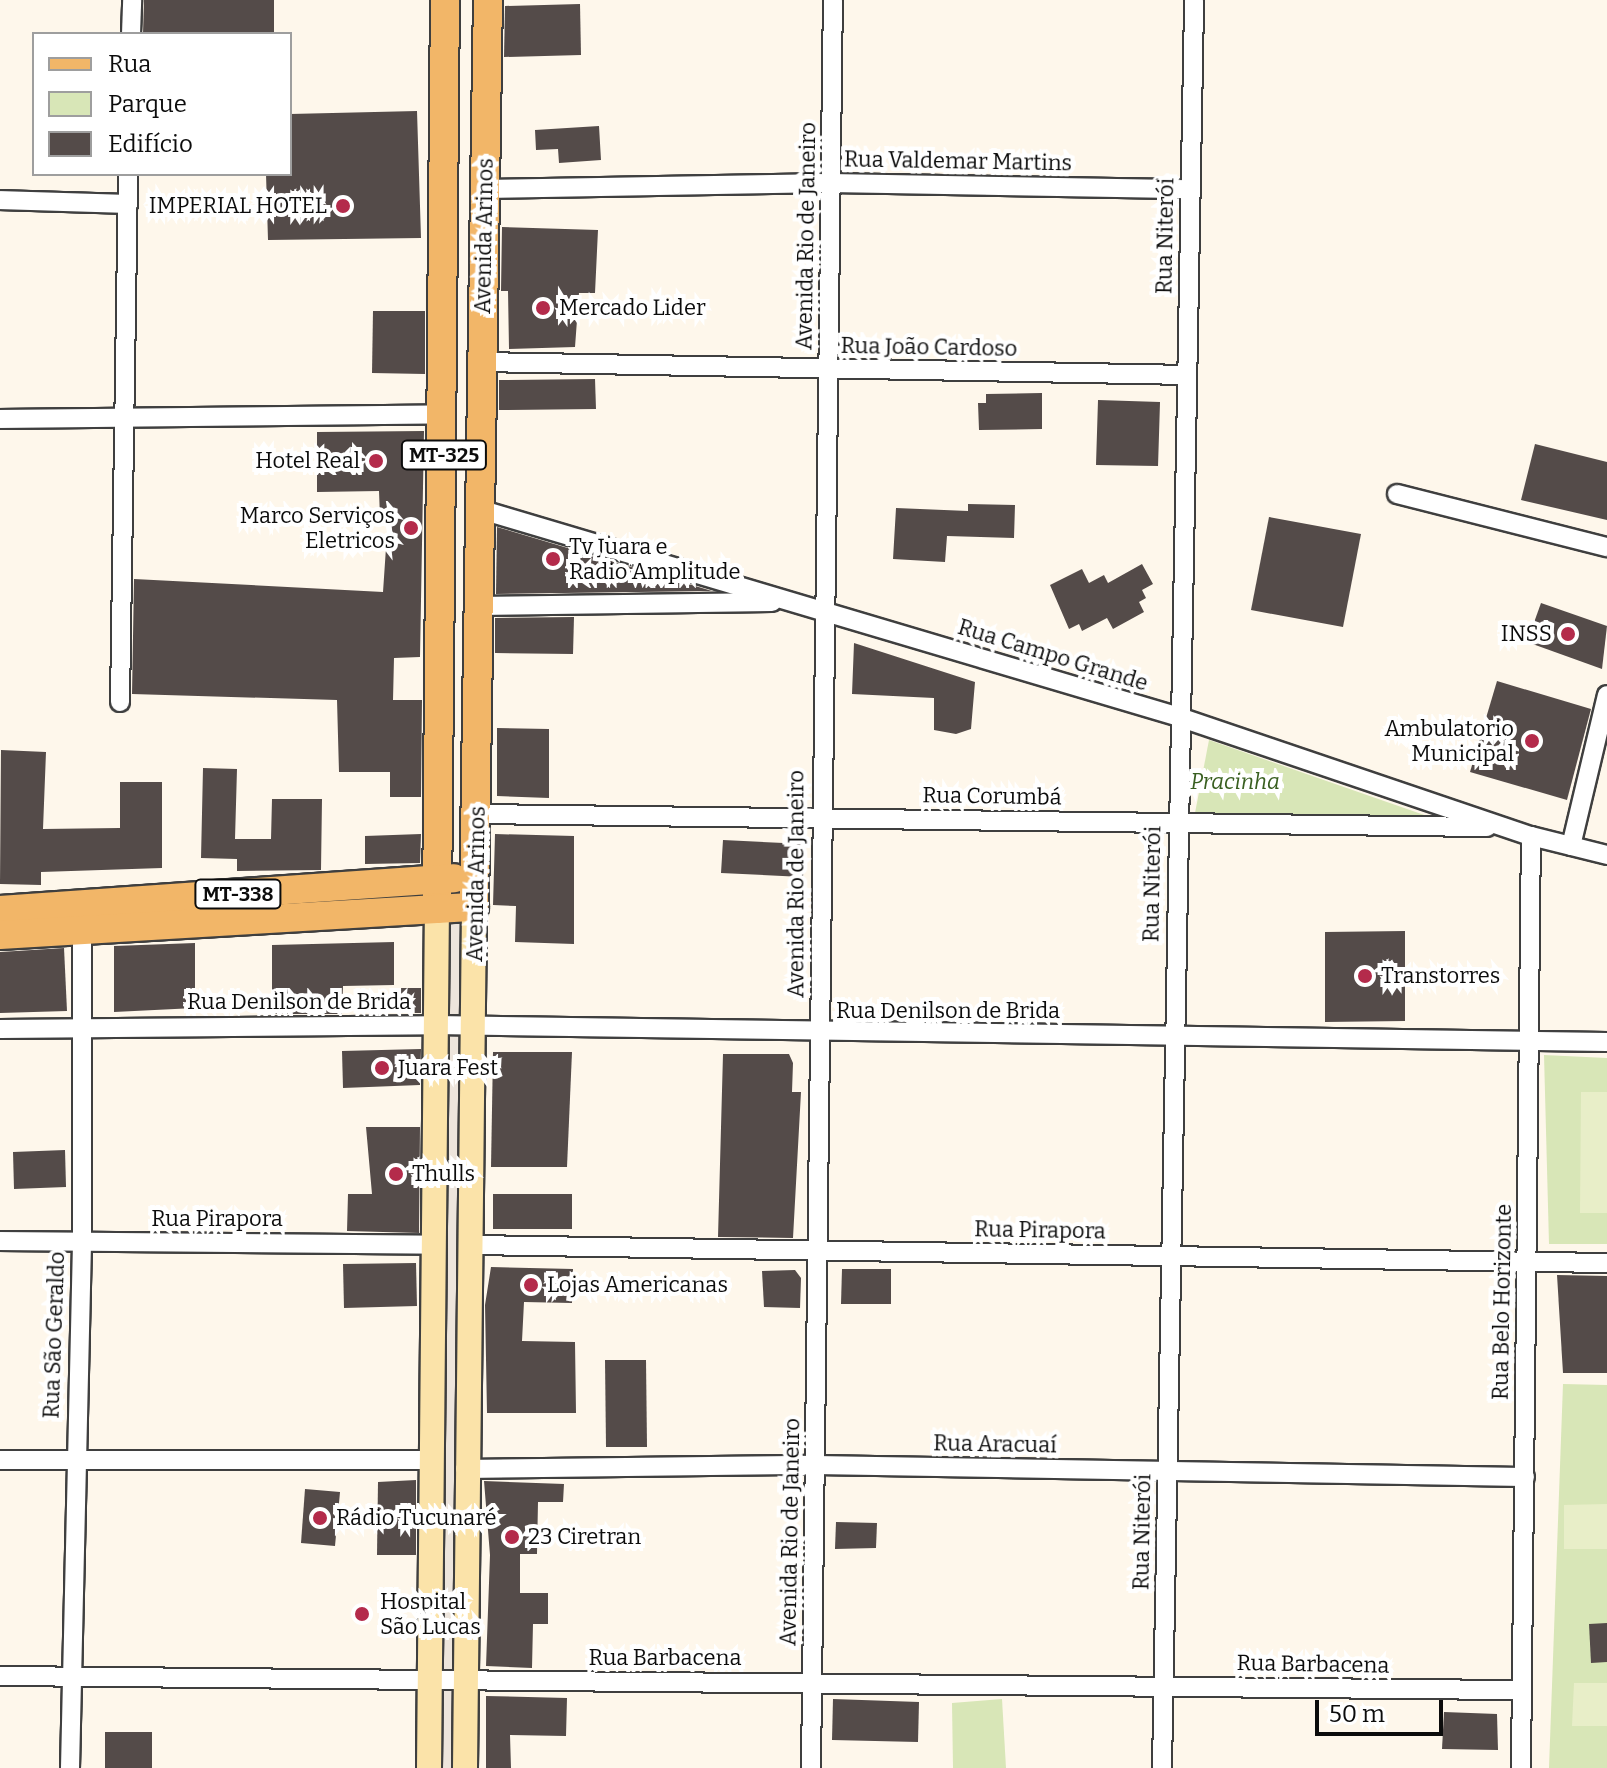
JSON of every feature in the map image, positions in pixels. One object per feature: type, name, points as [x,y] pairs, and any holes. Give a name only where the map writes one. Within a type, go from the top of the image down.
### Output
[{"type":"main road","name":"Avenida Arinos","points":[[429,1768],[435,1025],[446,414],[445,0]]},
{"type":"main road","name":"Avenida Arinos","points":[[465,1768],[465,1469],[472,1245],[478,606],[482,510],[480,362],[488,0]]},
{"type":"main road","name":"MT-338","points":[[0,910],[82,916],[293,903],[438,879],[475,876]]},
{"type":"main road","name":"MT-338","points":[[293,903],[437,909],[474,907]]},
{"type":"main road","name":"MT-338","points":[[0,935],[82,916]]},
{"type":"street","points":[[131,32],[132,0]]},
{"type":"street","name":"Avenida Rio de Janeiro","points":[[811,1768],[820,1035],[819,817],[825,612],[833,0]]},
{"type":"street","name":"Rua Niterói","points":[[1162,1768],[1194,0]]},
{"type":"street","points":[[120,702],[128,176]]},
{"type":"street","name":"Rua Valdemar Martins","points":[[485,189],[830,183],[1190,189]]},
{"type":"street","points":[[0,200],[128,204]]},
{"type":"street","name":"Rua João Cardoso","points":[[480,362],[1186,375]]},
{"type":"street","points":[[0,419],[446,414]]},
{"type":"street","points":[[1397,494],[1607,547]]},
{"type":"street","name":"Rua Campo Grande","points":[[482,510],[1179,717],[1531,836],[1607,855]]},
{"type":"street","points":[[478,606],[790,602]]},
{"type":"street","points":[[1571,846],[1607,695]]},
{"type":"street","name":"Rua Corumbá","points":[[477,814],[1506,827]]},
{"type":"street","name":"Rua Belo Horizonte","points":[[1521,1768],[1531,836]]},
{"type":"street","name":"Rua São Geraldo","points":[[70,1768],[73,1460],[82,1242],[82,916]]},
{"type":"street","name":"Rua Denilson de Brida","points":[[0,1029],[435,1025],[820,1035],[1607,1042]]},
{"type":"street","name":"Rua Pirapora","points":[[0,1241],[433,1245]]},
{"type":"street","name":"Rua Pirapora","points":[[472,1245],[1607,1263]]},
{"type":"street","points":[[0,1460],[431,1460]]},
{"type":"street","name":"Rua Aracuaí","points":[[465,1469],[815,1465],[1525,1477]]},
{"type":"street","name":"Rua Barbacena","points":[[0,1676],[1522,1690]]},
{"type":"green space","name":"Pracinha","points":[[1209,740],[1430,817],[1195,813]]},
{"type":"green space","points":[[1544,1055],[1607,1058],[1607,1244],[1549,1244]]},
{"type":"green space","points":[[1581,1092],[1607,1092],[1607,1213],[1580,1213]]},
{"type":"green space","points":[[1563,1384],[1607,1385],[1607,1768],[1549,1768]]},
{"type":"green space","points":[[1607,1504],[1607,1549],[1564,1549],[1564,1505]]},
{"type":"green space","points":[[1574,1683],[1607,1683],[1607,1726],[1572,1726]]},
{"type":"green space","points":[[1002,1699],[1006,1768],[953,1768],[952,1703]]},
{"type":"shaded area","points":[[470,916],[460,1768],[435,1768],[444,917]]},
{"type":"building","points":[[144,0],[274,0],[274,32],[143,32]]},
{"type":"building","points":[[580,4],[581,55],[504,57],[505,6]]},
{"type":"building","name":"IMPERIAL HOTEL","points":[[417,111],[421,238],[268,240],[266,176],[292,176],[292,114]]},
{"type":"building","points":[[599,126],[601,160],[559,163],[558,149],[536,150],[535,130]]},
{"type":"building","points":[[502,227],[598,230],[595,293],[579,293],[575,347],[509,349],[508,291],[501,291]]},
{"type":"building","points":[[373,311],[425,311],[425,374],[372,373]]},
{"type":"building","points":[[595,379],[596,409],[499,410],[499,380]]},
{"type":"building","points":[[1042,393],[1042,429],[979,430],[978,403],[986,403],[986,394]]},
{"type":"building","points":[[1098,400],[1160,402],[1158,466],[1096,465]]},
{"type":"building","points":[[424,431],[420,657],[394,658],[393,700],[422,700],[421,797],[390,797],[390,772],[339,772],[337,700],[132,694],[134,579],[383,592],[388,518],[380,517],[379,491],[317,492],[317,432]]},
{"type":"building","points":[[1535,444],[1607,462],[1607,520],[1521,500]]},
{"type":"building","points":[[968,504],[1015,505],[1014,538],[947,536],[945,562],[893,559],[896,508],[968,511]]},
{"type":"building","points":[[1269,517],[1361,534],[1343,627],[1251,610]]},
{"type":"building","name":"Tv Juara e Radio Amplitude","points":[[497,527],[712,591],[496,594]]},
{"type":"building","points":[[1142,564],[1153,584],[1142,590],[1146,598],[1139,602],[1144,612],[1113,629],[1107,618],[1082,631],[1079,624],[1069,629],[1050,585],[1082,569],[1089,583],[1104,575],[1108,583]]},
{"type":"building","name":"INSS","points":[[1541,603],[1607,626],[1602,669],[1527,642]]},
{"type":"building","points":[[574,617],[573,654],[495,653],[495,618]]},
{"type":"building","points":[[854,643],[975,682],[971,729],[956,734],[934,730],[934,698],[852,694]]},
{"type":"building","name":"Ambulatorio Municipal","points":[[1497,681],[1591,709],[1567,800],[1470,772]]},
{"type":"building","points":[[497,728],[549,729],[549,798],[497,796]]},
{"type":"building","points":[[1,750],[46,752],[43,829],[120,828],[120,782],[162,782],[162,868],[41,872],[41,885],[0,884]]},
{"type":"building","points":[[203,768],[237,769],[235,839],[271,839],[272,799],[322,799],[321,870],[237,871],[237,859],[201,858]]},
{"type":"building","points":[[421,834],[420,863],[365,864],[365,836]]},
{"type":"building","points":[[495,834],[574,836],[574,944],[515,942],[516,906],[493,905]]},
{"type":"building","points":[[723,840],[805,844],[803,877],[721,873]]},
{"type":"building","name":"Transtorres","points":[[1405,931],[1405,1021],[1325,1022],[1325,932]]},
{"type":"building","points":[[394,942],[394,985],[343,986],[342,1014],[272,1014],[272,945]]},
{"type":"building","points":[[195,943],[195,1008],[114,1012],[114,946]]},
{"type":"building","points":[[64,948],[67,1011],[0,1013],[0,952]]},
{"type":"building","points":[[394,988],[421,988],[421,1013],[394,1013]]},
{"type":"building","name":"Juara Fest","points":[[421,1049],[420,1085],[343,1088],[342,1051]]},
{"type":"building","points":[[493,1052],[572,1052],[567,1167],[491,1167]]},
{"type":"building","points":[[723,1054],[789,1054],[793,1063],[792,1092],[801,1092],[793,1238],[718,1237]]},
{"type":"building","points":[[366,1127],[420,1127],[419,1233],[347,1231],[348,1194],[372,1194]]},
{"type":"building","points":[[65,1150],[66,1187],[14,1189],[13,1152]]},
{"type":"building","points":[[493,1194],[572,1194],[572,1229],[493,1229]]},
{"type":"building","points":[[416,1263],[417,1306],[344,1308],[343,1264]]},
{"type":"building","points":[[491,1267],[573,1269],[572,1303],[524,1302],[522,1341],[575,1342],[576,1413],[487,1413],[485,1305]]},
{"type":"building","points":[[842,1269],[891,1269],[891,1304],[841,1304]]},
{"type":"building","points":[[795,1270],[801,1278],[800,1308],[764,1307],[762,1271]]},
{"type":"building","points":[[1557,1275],[1607,1276],[1607,1373],[1563,1373]]},
{"type":"building","points":[[605,1360],[646,1360],[647,1447],[606,1447]]},
{"type":"building","points":[[416,1480],[416,1555],[377,1555],[378,1482]]},
{"type":"building","points":[[484,1481],[564,1484],[563,1502],[538,1502],[537,1554],[520,1554],[520,1593],[548,1593],[548,1624],[533,1624],[532,1668],[486,1666],[490,1555]]},
{"type":"building","name":"Rádio Tucunaré","points":[[305,1489],[340,1492],[335,1546],[301,1543]]},
{"type":"building","points":[[836,1522],[877,1523],[876,1548],[835,1549]]},
{"type":"building","points":[[1607,1623],[1607,1662],[1591,1663],[1589,1624]]},
{"type":"building","points":[[486,1696],[567,1698],[566,1736],[510,1735],[511,1768],[486,1768]]},
{"type":"building","points":[[833,1699],[919,1702],[918,1742],[832,1740]]},
{"type":"building","points":[[1444,1712],[1497,1714],[1498,1750],[1442,1749]]},
{"type":"building","points":[[105,1732],[152,1732],[152,1768],[105,1768]]},
{"type":"place","name":"IMPERIAL HOTEL","points":[[343,206]]},
{"type":"place","name":"Mercado Lider","points":[[543,308]]},
{"type":"place","name":"Hotel Real","points":[[376,461]]},
{"type":"place","name":"Marco Serviços Eletricos","points":[[411,528]]},
{"type":"place","name":"Tv Juara e Radio Amplitude","points":[[553,559]]},
{"type":"place","name":"INSS","points":[[1568,634]]},
{"type":"place","name":"Ambulatorio Municipal","points":[[1532,741]]},
{"type":"place","name":"Transtorres","points":[[1365,976]]},
{"type":"place","name":"Juara Fest","points":[[382,1068]]},
{"type":"place","name":"Thulls","points":[[396,1174]]},
{"type":"place","name":"Lojas Americanas","points":[[531,1285]]},
{"type":"place","name":"Rádio Tucunaré","points":[[320,1518]]},
{"type":"place","name":"23 Ciretran","points":[[512,1537]]},
{"type":"place","name":"Hospital São Lucas","points":[[362,1614]]}]
